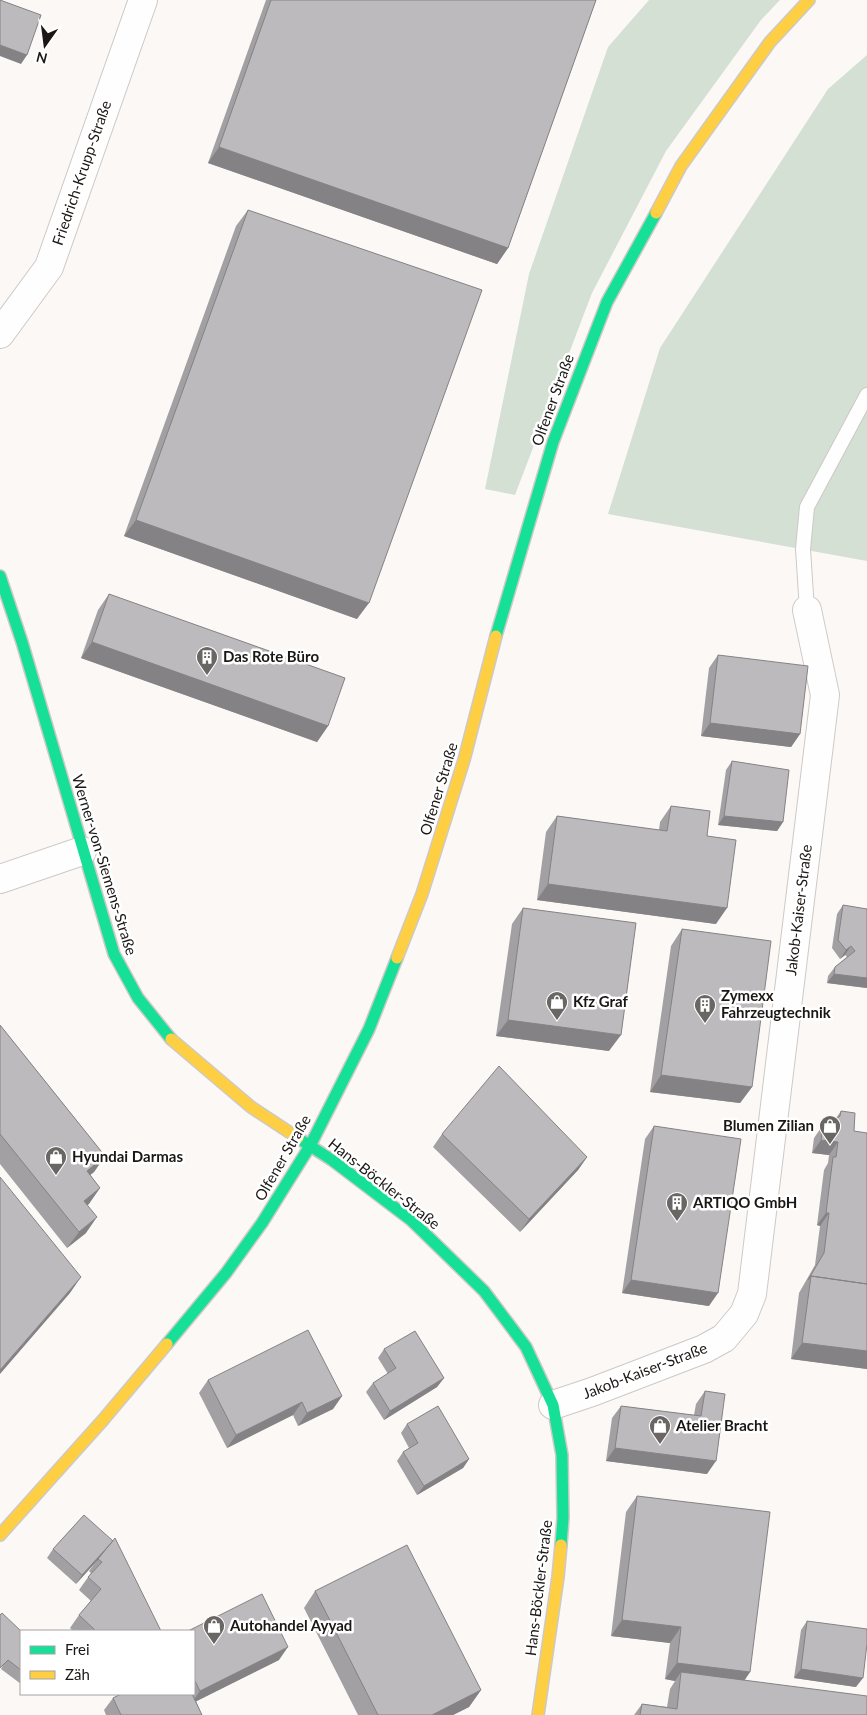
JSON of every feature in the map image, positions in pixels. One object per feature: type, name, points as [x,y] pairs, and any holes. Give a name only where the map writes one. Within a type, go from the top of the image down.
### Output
[{"type":"main road","name":"Olfener Straße","points":[[0,1535],[103,1420],[226,1273],[262,1223],[310,1146],[369,1028],[422,894],[464,760],[507,595],[553,442],[607,302],[681,166],[770,42],[809,0]]},
{"type":"main road","name":"Werner-von-Siemens-Straße","points":[[0,576],[22,642],[82,851],[114,954],[138,998],[167,1036],[252,1107],[310,1146]]},
{"type":"main road","name":"Hans-Böckler-Straße","points":[[310,1146],[366,1184],[411,1220],[484,1291],[526,1348],[553,1405],[562,1455],[563,1518],[558,1577],[538,1715]]},
{"type":"street","name":"Friedrich-Krupp-Straße","points":[[0,334],[49,267],[143,0]]},
{"type":"street","name":"Jakob-Kaiser-Straße","points":[[553,1405],[694,1353],[724,1338],[744,1314],[752,1294],[825,695],[807,610]]},
{"type":"street","points":[[0,879],[82,851]]},
{"type":"lane","name":"Jakob-Kaiser-Straße","points":[[807,610],[803,549],[807,507],[867,395]]},
{"type":"green space","points":[[649,0],[780,0],[761,20],[666,151],[592,293],[515,495],[485,489],[529,274],[608,47]]},
{"type":"green space","points":[[867,55],[867,561],[608,514],[660,348],[828,89]]},
{"type":"building","points":[[0,0],[41,15],[27,55],[0,45]]},
{"type":"building","points":[[271,0],[596,0],[508,248],[219,147]]},
{"type":"building","points":[[248,210],[482,290],[369,603],[136,520]]},
{"type":"building","name":"Das Rote Büro","points":[[109,594],[345,678],[328,726],[92,642]]},
{"type":"building","points":[[718,655],[808,666],[800,734],[710,723]]},
{"type":"building","points":[[732,761],[789,770],[783,822],[724,816]]},
{"type":"building","points":[[671,806],[710,811],[707,836],[736,840],[727,908],[548,884],[557,816],[667,831]]},
{"type":"building","points":[[843,905],[867,909],[867,978],[834,974],[835,967],[855,951],[851,946],[846,950],[838,940]]},
{"type":"building","points":[[523,908],[636,923],[621,1035],[508,1020]]},
{"type":"building","name":"Zymexx Fahrzeugtechnik","points":[[682,929],[771,941],[752,1087],[661,1075]]},
{"type":"building","points":[[0,1025],[105,1156],[87,1171],[100,1188],[84,1201],[97,1217],[79,1232],[0,1134]]},
{"type":"building","points":[[499,1066],[587,1157],[529,1219],[442,1134]]},
{"type":"building","points":[[841,1111],[855,1113],[854,1131],[867,1133],[867,1284],[811,1276],[808,1280],[824,1253],[829,1213],[826,1213],[833,1157],[836,1157],[838,1142],[821,1140],[823,1125],[828,1125],[840,1116]]},
{"type":"building","name":"ARTIQO GmbH","points":[[654,1126],[741,1139],[718,1293],[631,1280]]},
{"type":"building","points":[[0,1177],[81,1277],[0,1370]]},
{"type":"building","points":[[811,1276],[867,1284],[867,1351],[802,1343]]},
{"type":"building","points":[[308,1330],[342,1396],[307,1413],[302,1402],[236,1435],[208,1380]]},
{"type":"building","points":[[415,1331],[444,1378],[390,1411],[373,1383],[396,1368],[384,1349]]},
{"type":"building","name":"Atelier Bracht","points":[[705,1391],[725,1394],[716,1461],[615,1448],[621,1406],[701,1416]]},
{"type":"building","points":[[438,1406],[469,1459],[424,1486],[403,1452],[418,1443],[407,1424]]},
{"type":"building","points":[[637,1496],[770,1512],[750,1672],[677,1663],[681,1627],[622,1620]]},
{"type":"building","points":[[84,1515],[113,1541],[82,1575],[53,1549]]},
{"type":"building","points":[[115,1538],[161,1630],[95,1630],[79,1615],[101,1589],[88,1577],[102,1562],[98,1559]]},
{"type":"building","points":[[407,1545],[481,1690],[432,1715],[378,1715],[315,1591]]},
{"type":"building","points":[[262,1594],[288,1647],[200,1691],[195,1681],[195,1630],[190,1630]]},
{"type":"building","points":[[2,1613],[20,1630],[20,1669],[8,1660],[0,1668],[0,1615]]},
{"type":"building","points":[[807,1621],[867,1629],[863,1678],[801,1669]]},
{"type":"building","points":[[681,1672],[867,1696],[867,1715],[640,1715],[642,1704],[677,1709]]},
{"type":"building","points":[[119,1695],[192,1695],[202,1715],[121,1715],[113,1698]]},
{"type":"traffic: fast","points":[[496,636],[553,442],[607,302],[656,213]]},
{"type":"traffic: fast","points":[[0,576],[22,642],[114,954],[138,998],[171,1039]]},
{"type":"traffic: fast","points":[[167,1344],[226,1273],[262,1223],[310,1146],[369,1029],[397,958]]},
{"type":"traffic: fast","points":[[298,1138],[332,1160],[411,1220],[484,1291],[526,1347],[553,1405],[562,1455],[563,1518],[561,1545]]},
{"type":"traffic: slow","points":[[656,213],[681,166],[770,42],[809,0]]},
{"type":"traffic: slow","points":[[397,958],[422,894],[464,760],[496,636]]},
{"type":"traffic: slow","points":[[171,1039],[251,1107],[298,1138]]},
{"type":"traffic: slow","points":[[0,1535],[103,1420],[167,1344]]},
{"type":"traffic: slow","points":[[538,1715],[561,1545]]},
{"type":"place","name":"Das Rote Büro","points":[[207,676]]},
{"type":"place","name":"Kfz Graf","points":[[557,1021]]},
{"type":"place","name":"Zymexx Fahrzeugtechnik","points":[[705,1024]]},
{"type":"place","name":"Blumen Zilian","points":[[830,1145]]},
{"type":"place","name":"Hyundai Darmas","points":[[56,1176]]},
{"type":"place","name":"ARTIQO GmbH","points":[[677,1222]]},
{"type":"place","name":"Atelier Bracht","points":[[660,1445]]},
{"type":"place","name":"Autohandel Ayyad","points":[[214,1645]]}]
